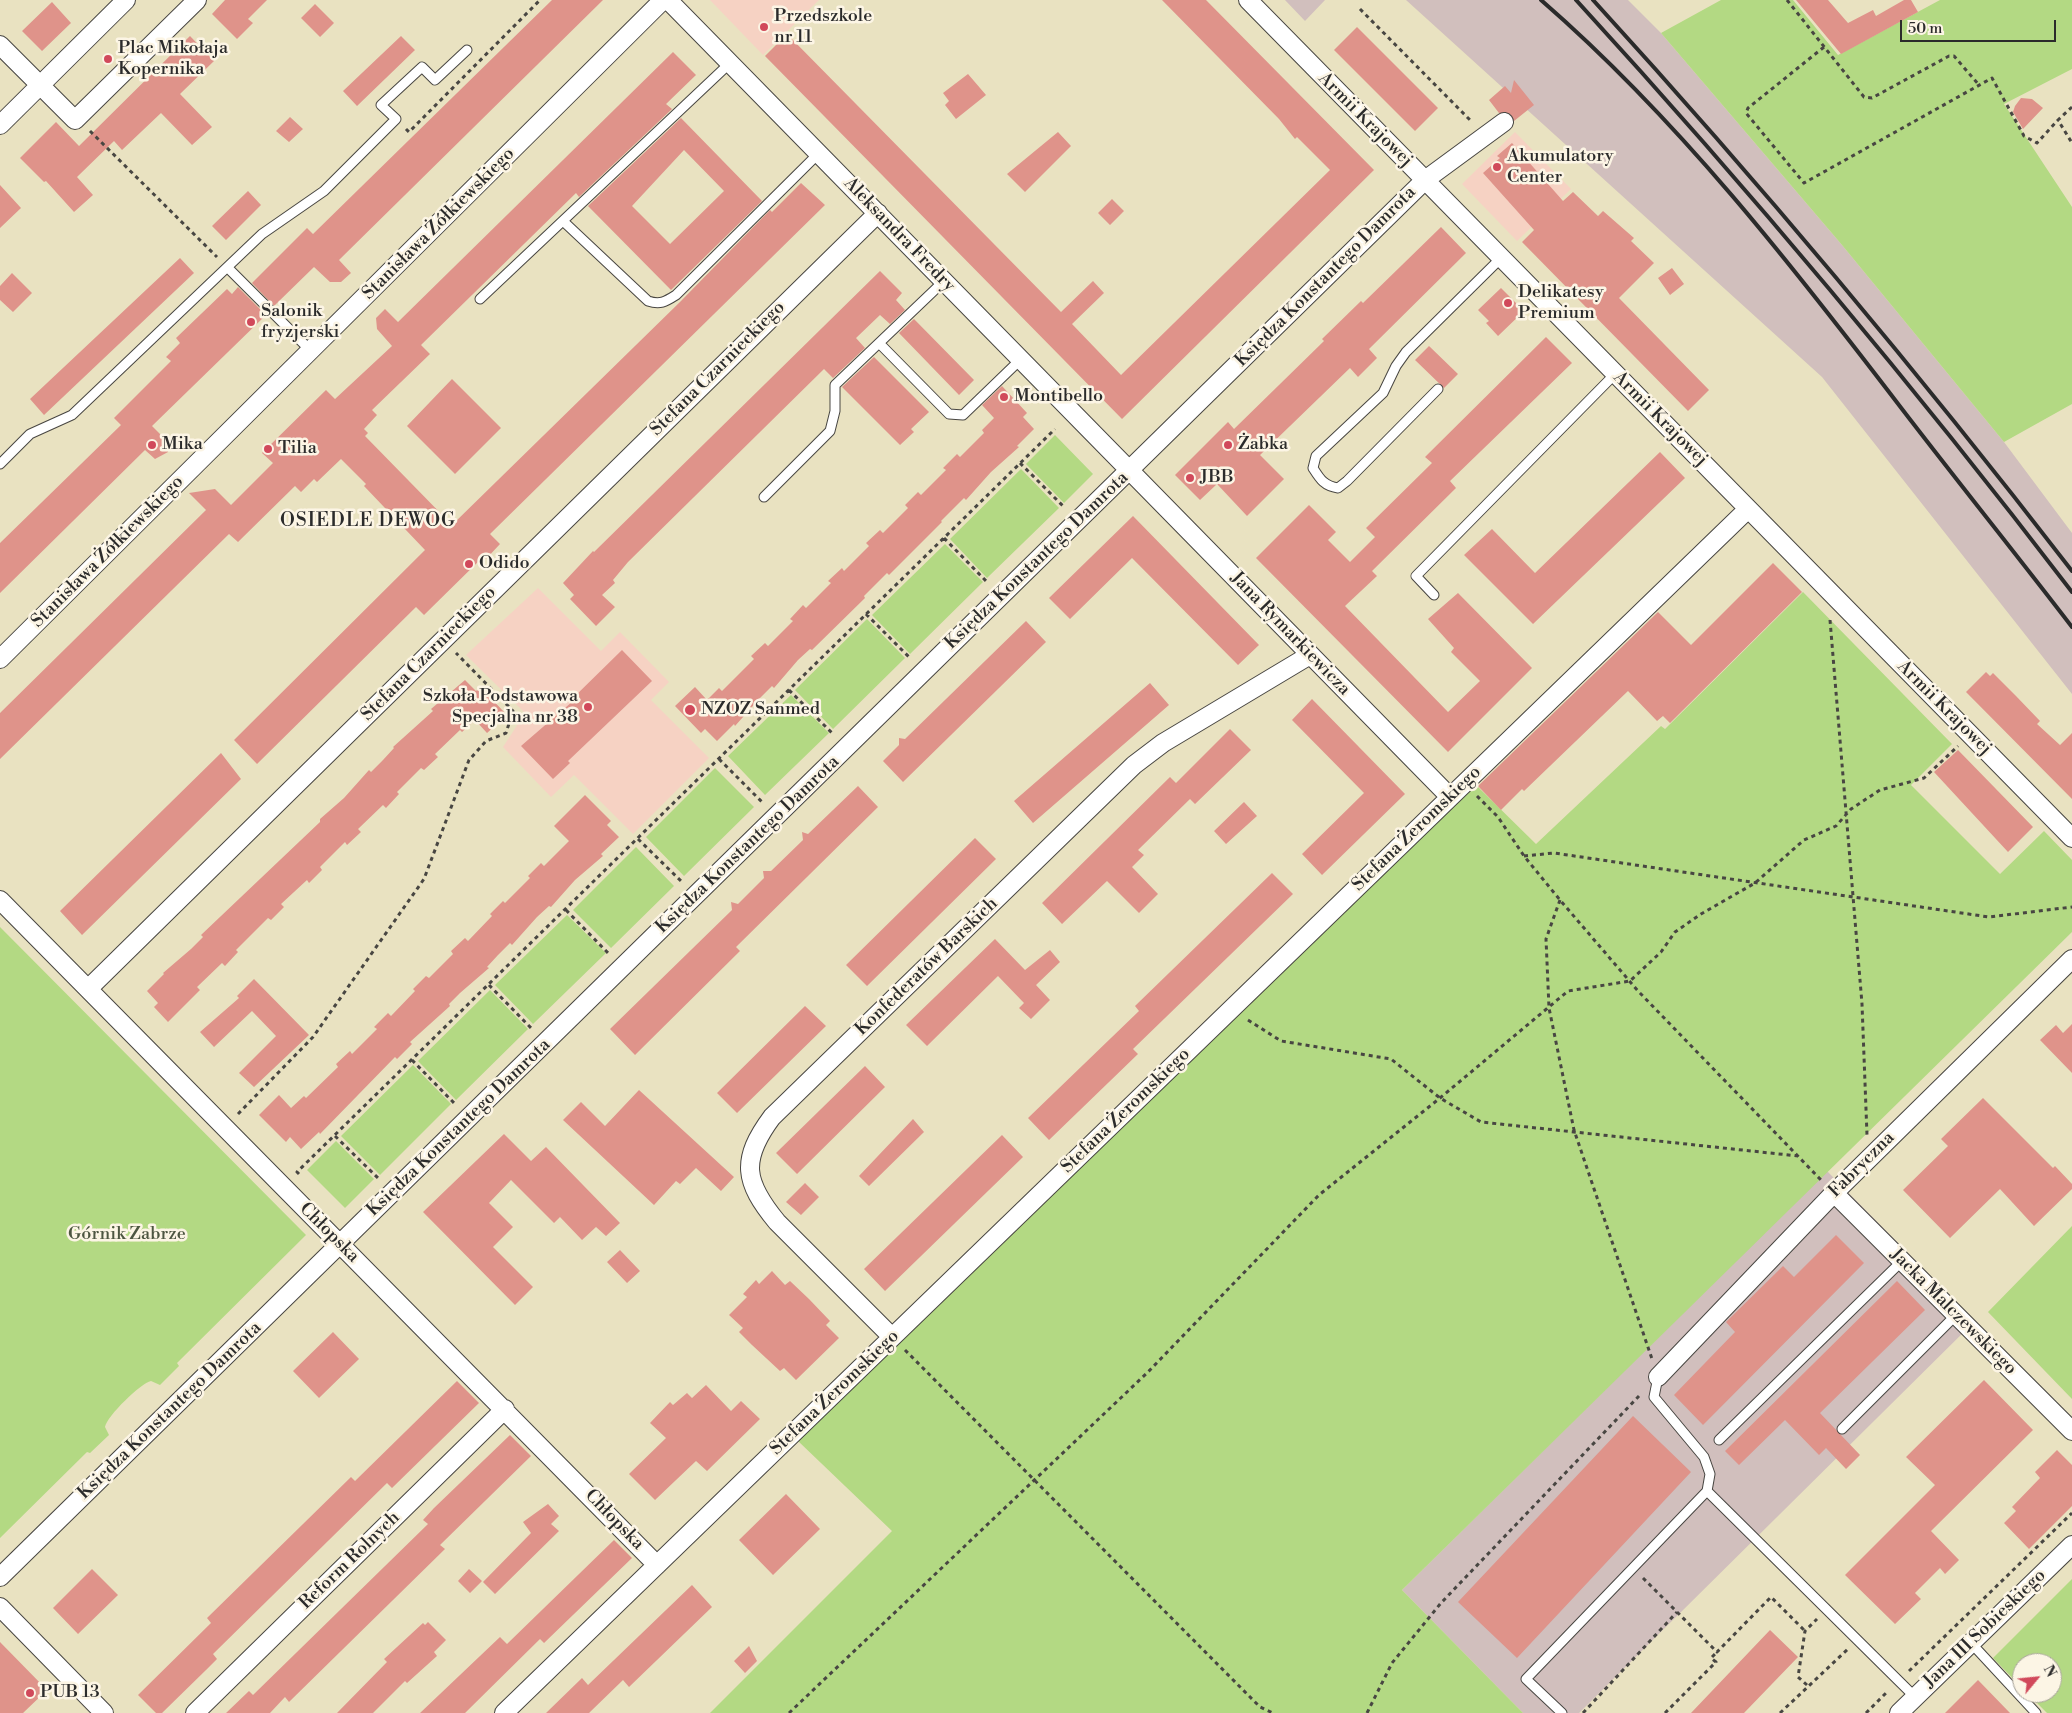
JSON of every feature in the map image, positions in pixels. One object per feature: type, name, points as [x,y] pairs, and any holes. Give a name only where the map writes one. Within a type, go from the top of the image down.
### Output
[{"type":"street","points":[[0,125],[126,0]]},
{"type":"street","points":[[0,45],[75,120],[196,0]]},
{"type":"street","name":"Stanisława Żółkiewskiego","points":[[0,659],[663,0]]},
{"type":"street","name":"Aleksandra Fredry","points":[[668,0],[1129,470]]},
{"type":"street","name":"Armii Krajowej","points":[[1248,0],[2072,838]]},
{"type":"street","name":"Księdza Konstantego Damrota","points":[[0,1577],[341,1245],[1425,180],[1504,122]]},
{"type":"street","name":"Stefana Czarnieckiego","points":[[88,989],[878,213]]},
{"type":"street","name":"Jana Rymarkiewicza","points":[[1129,470],[1450,797]]},
{"type":"street","name":"Stefana Żeromskiego","points":[[504,1713],[1748,509]]},
{"type":"street","name":"Konfederatów Barskich","points":[[892,1337],[777,1222],[762,1204],[752,1185],[750,1168],[750,1159],[756,1138],[772,1117],[1134,765],[1162,742],[1310,654]]},
{"type":"street","name":"Chłopska","points":[[0,900],[505,1409],[657,1565]]},
{"type":"street","name":"Fabryczna","points":[[1658,1377],[1834,1193],[2072,959]]},
{"type":"street","name":"Jacka Malczewskiego","points":[[1834,1193],[2072,1431]]},
{"type":"street","name":"Reform Rolnych","points":[[195,1713],[505,1409]]},
{"type":"street","name":"Jana III Sobieskiego","points":[[1899,1713],[2072,1545]]},
{"type":"street","points":[[0,1607],[104,1713]]},
{"type":"lane","points":[[0,464],[30,434],[72,415],[262,234],[324,191],[396,120],[382,105],[422,67],[435,80],[467,50]]},
{"type":"lane","points":[[480,299],[730,63]]},
{"type":"lane","points":[[563,220],[648,301],[656,304],[664,303],[676,295],[819,153]]},
{"type":"lane","points":[[1438,390],[1338,488],[1328,487],[1320,479],[1313,468],[1316,456],[1383,393],[1396,366],[1406,352],[1501,258]]},
{"type":"lane","points":[[228,268],[311,351]]},
{"type":"lane","points":[[764,496],[830,431],[835,411],[836,385],[944,281]]},
{"type":"lane","points":[[880,343],[949,414],[963,415],[1020,360]]},
{"type":"lane","points":[[1434,595],[1416,576],[1615,374]]},
{"type":"lane","points":[[1719,1440],[1902,1261]]},
{"type":"lane","points":[[1842,1429],[1956,1314]]},
{"type":"lane","points":[[1562,1713],[1526,1679],[1707,1492],[1710,1474],[1704,1457],[1654,1397],[1658,1377]]},
{"type":"lane","points":[[1707,1492],[1915,1697]]},
{"type":"lane","points":[[1972,1644],[2036,1713]]},
{"type":"path","points":[[1787,0],[1864,97],[1868,98],[1949,56],[1954,56],[1979,86]]},
{"type":"path","points":[[1360,9],[1485,135]]},
{"type":"path","points":[[1824,47],[1748,108],[1746,113],[1804,183],[1992,78],[2024,136],[2037,144],[2072,107]]},
{"type":"path","points":[[75,120],[83,125],[228,268]]},
{"type":"path","points":[[2058,120],[2072,143]]},
{"type":"path","points":[[304,1179],[297,1172],[1055,429]]},
{"type":"path","points":[[1020,463],[1064,507]]},
{"type":"path","points":[[944,538],[988,583]]},
{"type":"path","points":[[1827,589],[1862,1004],[1868,1160]]},
{"type":"path","points":[[866,614],[910,658]]},
{"type":"path","points":[[225,1128],[313,1037],[424,879],[469,760],[486,741],[506,733],[513,711],[443,640]]},
{"type":"path","points":[[789,690],[833,734]]},
{"type":"path","points":[[789,1713],[1147,1373],[1319,1195],[1440,1098],[1568,991],[1630,981],[1661,952],[1675,932],[1701,914],[1755,883],[1804,840],[1836,826],[1846,817],[1851,809],[1880,790],[1924,778],[1970,734]]},
{"type":"path","points":[[719,759],[764,804],[771,804],[780,812]]},
{"type":"path","points":[[1464,784],[1498,817],[1524,856],[1630,981],[1834,1193]]},
{"type":"path","points":[[638,839],[682,882]]},
{"type":"path","points":[[1524,856],[1554,853],[1989,917],[2072,907]]},
{"type":"path","points":[[1367,1713],[1392,1664],[1441,1603],[1658,1377],[1574,1130],[1548,1008],[1546,939],[1560,900]]},
{"type":"path","points":[[566,910],[610,954]]},
{"type":"path","points":[[489,985],[533,1030]]},
{"type":"path","points":[[1232,1009],[1281,1041],[1391,1059],[1440,1098],[1481,1122],[1574,1130],[1798,1156]]},
{"type":"path","points":[[412,1060],[456,1105]]},
{"type":"path","points":[[335,1136],[379,1180]]},
{"type":"path","points":[[892,1337],[1260,1707],[1273,1713]]},
{"type":"path","points":[[1866,1713],[2072,1513]]},
{"type":"path","points":[[1633,1568],[1717,1652]]},
{"type":"path","points":[[1665,1713],[1716,1662],[1711,1658],[1771,1597],[1805,1631]]},
{"type":"path","points":[[1807,1685],[1798,1677],[1805,1631],[1826,1610]]},
{"type":"path","points":[[1583,1713],[1677,1612]]},
{"type":"path","points":[[1780,1713],[1807,1685],[1846,1650],[1863,1645]]},
{"type":"shaded area","name":"Przedszkole nr 11","points":[[710,0],[819,0],[763,55]]},
{"type":"shaded area","points":[[1285,0],[1325,0],[1305,21]]},
{"type":"shaded area","points":[[1406,0],[1628,0],[1661,33],[1842,245],[2004,442],[2072,533],[2072,694],[1822,377]]},
{"type":"shaded area","points":[[1515,132],[1571,189],[1517,241],[1462,184]]},
{"type":"shaded area","name":"Szkoła Podstawowa Specjalna nr 38","points":[[538,588],[601,651],[620,632],[669,682],[651,700],[709,758],[633,834],[574,775],[551,797],[503,747],[525,713],[466,655]]},
{"type":"shaded area","points":[[1827,1171],[1975,1321],[1579,1713],[1523,1713],[1402,1590]]},
{"type":"green space","points":[[1721,0],[1793,0],[1838,55],[1940,0],[2072,0],[2072,69],[2004,104],[2072,207],[2072,404],[2004,442],[1842,245],[1661,33]]},
{"type":"green space","points":[[1055,435],[1093,474],[1064,503],[1026,464]]},
{"type":"green space","points":[[1021,469],[1059,508],[987,578],[950,539]]},
{"type":"green space","points":[[945,544],[983,582],[910,654],[872,615]]},
{"type":"green space","points":[[1803,592],[1952,744],[1911,785],[2000,874],[2044,831],[2072,860],[2072,932],[1402,1590],[1523,1713],[710,1713],[892,1531],[798,1441],[1468,788],[1478,787],[1536,844],[1661,726],[1665,729]]},
{"type":"green space","points":[[867,619],[905,658],[833,729],[795,690]]},
{"type":"green space","points":[[791,695],[829,733],[765,795],[728,756]]},
{"type":"green space","points":[[715,768],[754,807],[684,876],[646,837]]},
{"type":"green space","points":[[636,847],[674,886],[611,948],[573,910]]},
{"type":"green space","points":[[567,915],[606,953],[533,1024],[495,985]]},
{"type":"green space","name":"Górnik Zabrze","points":[[0,927],[306,1235],[177,1363],[179,1366],[160,1385],[151,1381],[146,1383],[125,1401],[107,1422],[105,1427],[109,1435],[90,1453],[87,1452],[0,1538]]},
{"type":"green space","points":[[490,990],[528,1029],[456,1100],[418,1061]]},
{"type":"green space","points":[[413,1065],[451,1104],[380,1175],[341,1136]]},
{"type":"green space","points":[[336,1141],[374,1179],[345,1208],[307,1170]]},
{"type":"green space","points":[[2072,1226],[2072,1399],[1988,1312]]},
{"type":"green space","points":[[2072,1579],[2072,1713],[2047,1713],[2037,1703],[2062,1703],[2062,1653],[2012,1653],[2012,1678],[1993,1658]]},
{"type":"building","points":[[225,0],[267,0],[248,19],[253,23],[237,39],[212,14]]},
{"type":"building","points":[[552,0],[603,0],[339,260],[351,273],[341,282],[330,282],[314,267],[274,306],[252,283],[307,228],[313,234]]},
{"type":"building","points":[[1162,0],[1206,0],[1374,170],[1122,419],[765,56],[787,34],[1061,312],[1093,281],[1104,293],[1072,324],[1121,375],[1330,170],[1297,137],[1295,139],[1279,119]]},
{"type":"building","points":[[1796,0],[1828,0],[1848,23],[1873,10],[1876,16],[1904,0],[1911,0],[1918,12],[1841,54]]},
{"type":"building","points":[[52,2],[71,23],[42,51],[22,31]]},
{"type":"building","points":[[315,4],[334,23],[320,37],[301,18]]},
{"type":"building","points":[[1357,27],[1438,108],[1415,131],[1334,50]]},
{"type":"building","points":[[190,36],[214,61],[180,94],[212,127],[192,145],[161,113],[122,150],[114,141],[77,177],[93,195],[74,212],[46,181],[44,182],[20,158],[56,122],[79,146]]},
{"type":"building","points":[[401,36],[415,50],[357,106],[343,91]]},
{"type":"building","points":[[673,52],[696,75],[666,104],[672,109],[579,197],[576,193],[421,345],[430,354],[372,410],[377,415],[364,429],[368,433],[365,436],[452,525],[681,301],[770,210],[772,212],[801,183],[825,205],[490,534],[500,544],[486,559],[484,556],[424,615],[416,607],[257,764],[234,740],[425,550],[341,459],[317,482],[314,479],[301,492],[295,486],[238,542],[229,534],[0,759],[0,713],[206,510],[189,493],[215,489],[231,505],[273,463],[262,453],[326,390],[335,399],[392,346],[377,329],[376,318],[385,309],[398,322]]},
{"type":"building","points":[[968,74],[986,95],[956,119],[945,105],[949,101],[943,93]]},
{"type":"building","points":[[1514,80],[1534,105],[1514,121],[1509,113],[1499,113],[1489,100],[1505,86],[1511,93]]},
{"type":"building","points":[[2021,98],[2032,99],[2043,108],[2023,129],[2013,112]]},
{"type":"building","points":[[290,117],[303,129],[289,142],[276,131]]},
{"type":"building","points":[[681,118],[762,201],[671,290],[588,206]],"holes":[[[684,150],[724,191],[670,244],[632,206]]]},
{"type":"building","points":[[1058,132],[1071,146],[1025,192],[1007,174]]},
{"type":"building","points":[[1512,143],[1563,201],[1573,192],[1598,216],[1603,211],[1634,238],[1631,241],[1654,263],[1619,298],[1709,390],[1688,411],[1522,242],[1534,230],[1483,173],[1500,158],[1497,156]]},
{"type":"building","points":[[0,185],[21,208],[0,228]]},
{"type":"building","points":[[248,191],[261,205],[226,240],[212,226]]},
{"type":"building","points":[[1112,199],[1124,211],[1110,225],[1098,213]]},
{"type":"building","points":[[1441,227],[1466,253],[1369,349],[1377,358],[1358,377],[1350,368],[1260,455],[1284,479],[1247,516],[1217,484],[1200,500],[1175,475],[1228,422],[1234,429],[1324,341],[1322,339],[1361,301],[1363,303]]},
{"type":"building","points":[[180,258],[194,273],[44,415],[30,399]]},
{"type":"building","points":[[1672,268],[1684,284],[1670,295],[1658,278]]},
{"type":"building","points":[[880,271],[902,293],[896,300],[905,310],[890,324],[880,315],[856,338],[865,348],[833,378],[824,369],[628,562],[613,580],[615,583],[602,595],[615,607],[596,626],[570,599],[574,595],[563,583],[593,551]]},
{"type":"building","points":[[12,273],[32,293],[13,312],[0,300],[0,286]]},
{"type":"building","points":[[238,287],[266,315],[152,426],[170,444],[165,447],[168,452],[155,459],[145,450],[0,593],[0,543],[121,425],[114,418],[171,361],[166,357],[180,343],[176,338],[227,289],[232,294]]},
{"type":"building","points":[[1501,288],[1524,311],[1498,336],[1486,323],[1489,321],[1478,310]]},
{"type":"building","points":[[914,319],[974,380],[959,395],[899,333]]},
{"type":"building","points":[[1546,337],[1572,363],[1450,481],[1456,488],[1372,571],[1377,576],[1345,606],[1448,712],[1480,681],[1451,652],[1454,648],[1428,619],[1458,593],[1532,668],[1448,752],[1256,558],[1309,505],[1336,532],[1328,540],[1350,562],[1375,537],[1366,528],[1432,463],[1425,457]]},
{"type":"building","points":[[1429,346],[1458,374],[1444,388],[1415,360]]},
{"type":"building","points":[[874,357],[929,412],[911,429],[914,432],[900,445],[842,387]]},
{"type":"building","points":[[452,379],[501,428],[455,474],[407,426]]},
{"type":"building","points":[[1002,386],[1027,413],[1023,417],[1034,429],[1017,446],[1019,447],[991,472],[966,500],[964,498],[889,575],[887,573],[864,596],[865,598],[812,650],[810,649],[798,660],[774,688],[772,686],[735,726],[734,724],[717,741],[705,729],[701,733],[675,706],[695,687],[707,700],[719,688],[722,691],[754,659],[751,656],[765,643],[768,646],[793,621],[790,619],[803,605],[806,608],[831,583],[828,581],[842,568],[844,571],[869,546],[866,543],[880,530],[883,533],[908,508],[905,505],[918,492],[921,495],[946,470],[943,468],[957,454],[960,457],[984,433],[982,430],[994,418],[982,405]]},
{"type":"building","points":[[1660,452],[1685,478],[1533,624],[1464,555],[1492,529],[1535,573]]},
{"type":"building","points":[[1133,516],[1259,645],[1238,665],[1132,558],[1070,619],[1049,598]]},
{"type":"building","points":[[1773,563],[1802,592],[1670,723],[1663,716],[1657,721],[1628,691],[1524,791],[1522,789],[1501,810],[1478,786],[1658,612],[1691,645]]},
{"type":"building","points":[[1026,621],[1046,642],[903,782],[883,761],[899,745],[899,738],[905,739]]},
{"type":"building","points":[[622,650],[652,681],[568,761],[570,763],[553,779],[521,746],[573,701],[571,700]]},
{"type":"building","points":[[1986,672],[1990,676],[1993,673],[2040,721],[2037,724],[2060,745],[2072,733],[2072,799],[1966,692]]},
{"type":"building","points":[[465,680],[476,691],[480,687],[507,715],[487,733],[475,720],[462,732],[460,730],[435,754],[438,757],[424,770],[421,768],[397,792],[399,794],[386,808],[383,805],[358,829],[361,832],[347,845],[345,842],[320,867],[322,870],[309,883],[307,880],[281,904],[284,907],[271,920],[268,918],[236,950],[238,952],[225,966],[222,963],[197,987],[200,990],[168,1022],[154,1007],[158,1003],[147,991],[163,973],[203,937],[201,935],[320,822],[320,819],[344,798],[369,770],[371,772],[393,747],[433,711],[431,709]]},
{"type":"building","points":[[1150,683],[1169,705],[1033,823],[1014,801]]},
{"type":"building","points":[[1312,699],[1405,794],[1322,875],[1302,854],[1364,793],[1292,720]]},
{"type":"building","points":[[1230,729],[1251,750],[1195,804],[1190,799],[1138,850],[1144,855],[1132,867],[1158,894],[1139,913],[1107,881],[1062,924],[1042,903],[1170,777],[1176,783]]},
{"type":"building","points":[[1958,750],[2033,827],[2008,852],[1934,772]]},
{"type":"building","points":[[221,753],[241,779],[82,935],[60,911]]},
{"type":"building","points":[[858,786],[878,807],[736,947],[740,951],[635,1055],[610,1029],[732,910],[731,902],[738,904],[764,878],[763,871],[771,871],[803,840],[802,832],[808,834]]},
{"type":"building","points":[[585,795],[611,821],[607,825],[619,837],[601,854],[603,856],[575,880],[551,907],[549,906],[537,917],[512,945],[510,943],[487,967],[489,968],[460,993],[449,1004],[450,1006],[410,1042],[412,1044],[397,1059],[395,1057],[320,1134],[319,1132],[301,1149],[290,1137],[286,1142],[259,1115],[279,1095],[291,1108],[304,1096],[306,1098],[338,1067],[336,1064],[350,1051],[352,1054],[377,1029],[374,1027],[388,1013],[391,1016],[415,991],[413,989],[426,976],[429,978],[453,954],[451,951],[465,938],[468,941],[492,916],[490,914],[503,901],[505,903],[530,878],[528,876],[541,863],[544,866],[569,841],[554,826]]},
{"type":"building","points":[[1244,802],[1257,816],[1226,844],[1214,831]]},
{"type":"building","points":[[975,838],[996,859],[867,986],[846,965]]},
{"type":"building","points":[[1272,873],[1293,894],[1133,1049],[1138,1054],[1049,1140],[1028,1118],[1139,1011],[1135,1006]]},
{"type":"building","points":[[995,939],[1025,970],[1050,950],[1060,962],[1036,985],[1050,1000],[1031,1019],[1019,1008],[1024,1003],[998,976],[927,1046],[906,1025]]},
{"type":"building","points":[[254,979],[309,1035],[254,1087],[239,1073],[276,1036],[252,1011],[214,1047],[200,1032],[239,998],[237,996]]},
{"type":"building","points":[[805,1006],[826,1026],[737,1113],[717,1093]]},
{"type":"building","points":[[2072,1024],[2072,1073],[2040,1040],[2056,1025],[2063,1033]]},
{"type":"building","points":[[865,1066],[885,1087],[797,1174],[776,1153]]},
{"type":"building","points":[[639,1090],[734,1177],[721,1191],[696,1168],[680,1184],[676,1181],[654,1205],[563,1120],[581,1102],[605,1126]]},
{"type":"building","points":[[1983,1098],[2053,1168],[2055,1166],[2072,1184],[2072,1189],[2034,1226],[2000,1189],[1950,1238],[1903,1190],[1948,1146],[1941,1139]]},
{"type":"building","points":[[913,1119],[924,1132],[869,1186],[859,1176]]},
{"type":"building","points":[[504,1134],[531,1161],[546,1147],[620,1223],[606,1236],[596,1227],[582,1240],[560,1217],[554,1223],[511,1180],[489,1203],[513,1227],[493,1247],[533,1287],[515,1305],[423,1212]]},
{"type":"building","points":[[1002,1135],[1023,1157],[885,1291],[864,1269]]},
{"type":"building","points":[[805,1183],[819,1197],[801,1215],[786,1202]]},
{"type":"building","points":[[1836,1235],[1864,1263],[1703,1425],[1674,1395],[1735,1332],[1726,1322],[1783,1266],[1794,1277]]},
{"type":"building","points":[[620,1250],[640,1271],[627,1283],[607,1262]]},
{"type":"building","points":[[772,1271],[785,1285],[790,1281],[809,1299],[830,1321],[826,1325],[839,1338],[796,1380],[784,1368],[780,1371],[752,1345],[739,1332],[743,1328],[729,1315],[747,1297],[743,1294],[756,1280],[759,1284]]},
{"type":"building","points":[[1897,1281],[1925,1310],[1820,1413],[1860,1455],[1846,1469],[1826,1448],[1819,1455],[1785,1420],[1739,1465],[1725,1451]]},
{"type":"building","points":[[333,1332],[359,1359],[319,1398],[293,1371]]},
{"type":"building","points":[[1984,1380],[2033,1430],[1931,1531],[1959,1560],[1945,1574],[1940,1568],[1915,1593],[1921,1599],[1895,1624],[1845,1575],[1935,1485],[1906,1457]]},
{"type":"building","points":[[457,1381],[479,1403],[392,1488],[387,1483],[213,1654],[217,1659],[206,1670],[162,1713],[156,1713],[138,1695],[211,1623],[207,1618],[351,1477],[355,1481]]},
{"type":"building","points":[[706,1385],[731,1411],[741,1401],[760,1419],[707,1471],[696,1461],[655,1500],[629,1474],[666,1438],[650,1423],[670,1402],[673,1405],[687,1393],[692,1398]]},
{"type":"building","points":[[1633,1416],[1691,1472],[1517,1658],[1458,1602]]},
{"type":"building","points":[[510,1435],[531,1456],[440,1545],[445,1549],[289,1702],[285,1697],[270,1713],[226,1713],[249,1691],[253,1695],[428,1524],[423,1520],[434,1508]]},
{"type":"building","points":[[2057,1450],[2072,1465],[2072,1506],[2029,1549],[2004,1523],[2016,1511],[2012,1507],[2040,1478],[2035,1472]]},
{"type":"building","points":[[786,1494],[820,1529],[773,1575],[739,1540]]},
{"type":"building","points":[[548,1504],[559,1516],[551,1524],[559,1531],[495,1594],[483,1582],[531,1533],[523,1522]]},
{"type":"building","points":[[614,1540],[632,1558],[544,1643],[540,1639],[465,1713],[420,1713],[500,1637],[507,1644]]},
{"type":"building","points":[[92,1569],[118,1595],[78,1634],[53,1608]]},
{"type":"building","points":[[469,1569],[482,1581],[470,1593],[458,1581]]},
{"type":"building","points":[[692,1585],[712,1607],[629,1687],[623,1680],[589,1713],[546,1713],[582,1678],[588,1685]]},
{"type":"building","points":[[428,1622],[446,1640],[434,1652],[437,1656],[407,1683],[405,1681],[373,1713],[337,1713],[387,1662],[384,1659],[423,1623],[425,1625]]},
{"type":"building","points":[[1770,1630],[1798,1657],[1744,1713],[1691,1713]]},
{"type":"building","points":[[0,1642],[47,1690],[23,1713],[0,1713]]},
{"type":"building","points":[[749,1646],[757,1661],[745,1673],[734,1661]]},
{"type":"building","points":[[1978,1680],[2010,1713],[1945,1713]]},
{"type":"railway","points":[[1541,0],[1640,94],[1732,195],[1818,301],[2072,627]]},
{"type":"railway","points":[[1576,0],[1705,144],[1830,290],[1953,440],[2072,592]]},
{"type":"railway","points":[[1593,0],[1717,139],[1898,352],[2072,571]]},
{"type":"place","name":"Przedszkole nr 11","points":[[764,27]]},
{"type":"place","name":"Plac Mikołaja Kopernika","points":[[108,59]]},
{"type":"place","name":"Akumulatory Center","points":[[1497,167]]},
{"type":"place","name":"Delikatesy Premium","points":[[1508,303]]},
{"type":"place","name":"Salonik fryzjerski","points":[[251,322]]},
{"type":"place","name":"Montibello","points":[[1004,397]]},
{"type":"place","name":"Mika","points":[[152,445]]},
{"type":"place","name":"Żabka","points":[[1228,445]]},
{"type":"place","name":"Tilia","points":[[268,449]]},
{"type":"place","name":"JBB","points":[[1190,478]]},
{"type":"place","name":"Odido","points":[[469,564]]},
{"type":"place","name":"Szkoła Podstawowa Specjalna nr 38","points":[[588,707]]},
{"type":"place","name":"NZOZ Sanmed","points":[[690,710]]},
{"type":"place","name":"PUB 13","points":[[30,1693]]},
{"type":"district","name":"OSIEDLE DEWOG","points":[[368,521]]}]
